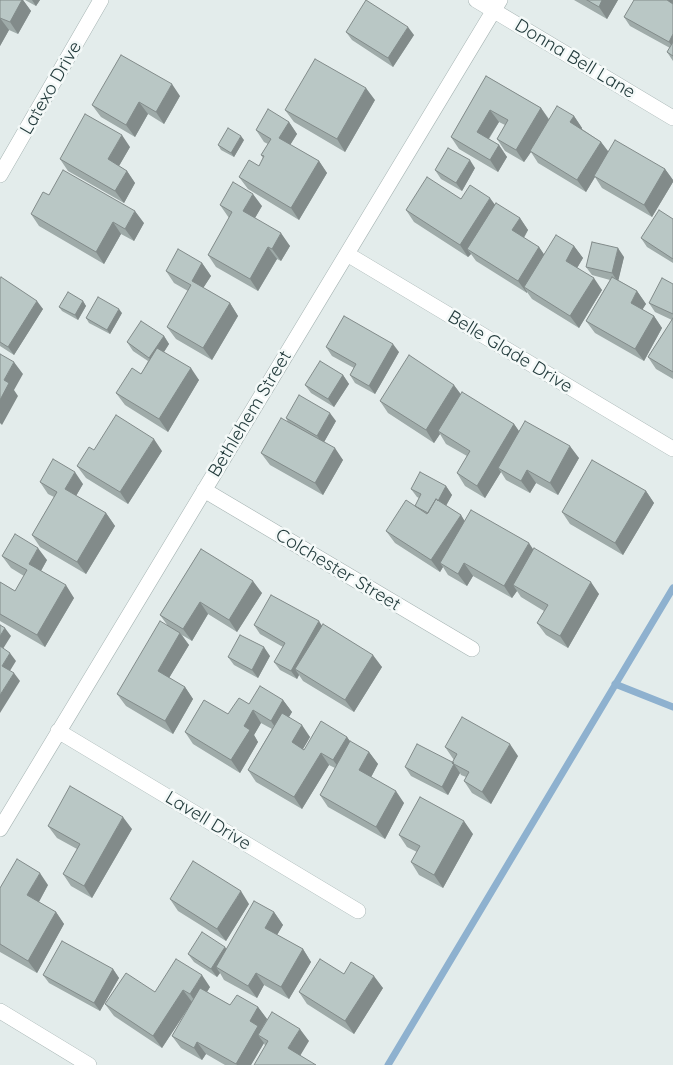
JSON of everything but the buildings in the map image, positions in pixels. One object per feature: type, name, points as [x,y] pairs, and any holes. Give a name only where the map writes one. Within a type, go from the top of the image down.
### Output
[{"type":"street","name":"Latexo Drive","points":[[0,175],[102,0]]},
{"type":"street","name":"Donna Bell Lane","points":[[476,0],[497,5],[673,118]]},
{"type":"street","name":"Bethlehem Street","points":[[0,829],[497,5]]},
{"type":"street","name":"Belle Glade Drive","points":[[347,254],[673,450]]},
{"type":"street","name":"Colchester Street","points":[[204,490],[472,649]]},
{"type":"street","name":"Lavell Drive","points":[[58,732],[358,911]]},
{"type":"street","points":[[0,1011],[89,1065]]},
{"type":"waterway","points":[[388,1065],[673,588]]},
{"type":"waterway","points":[[617,682],[615,684],[673,707]]}]
